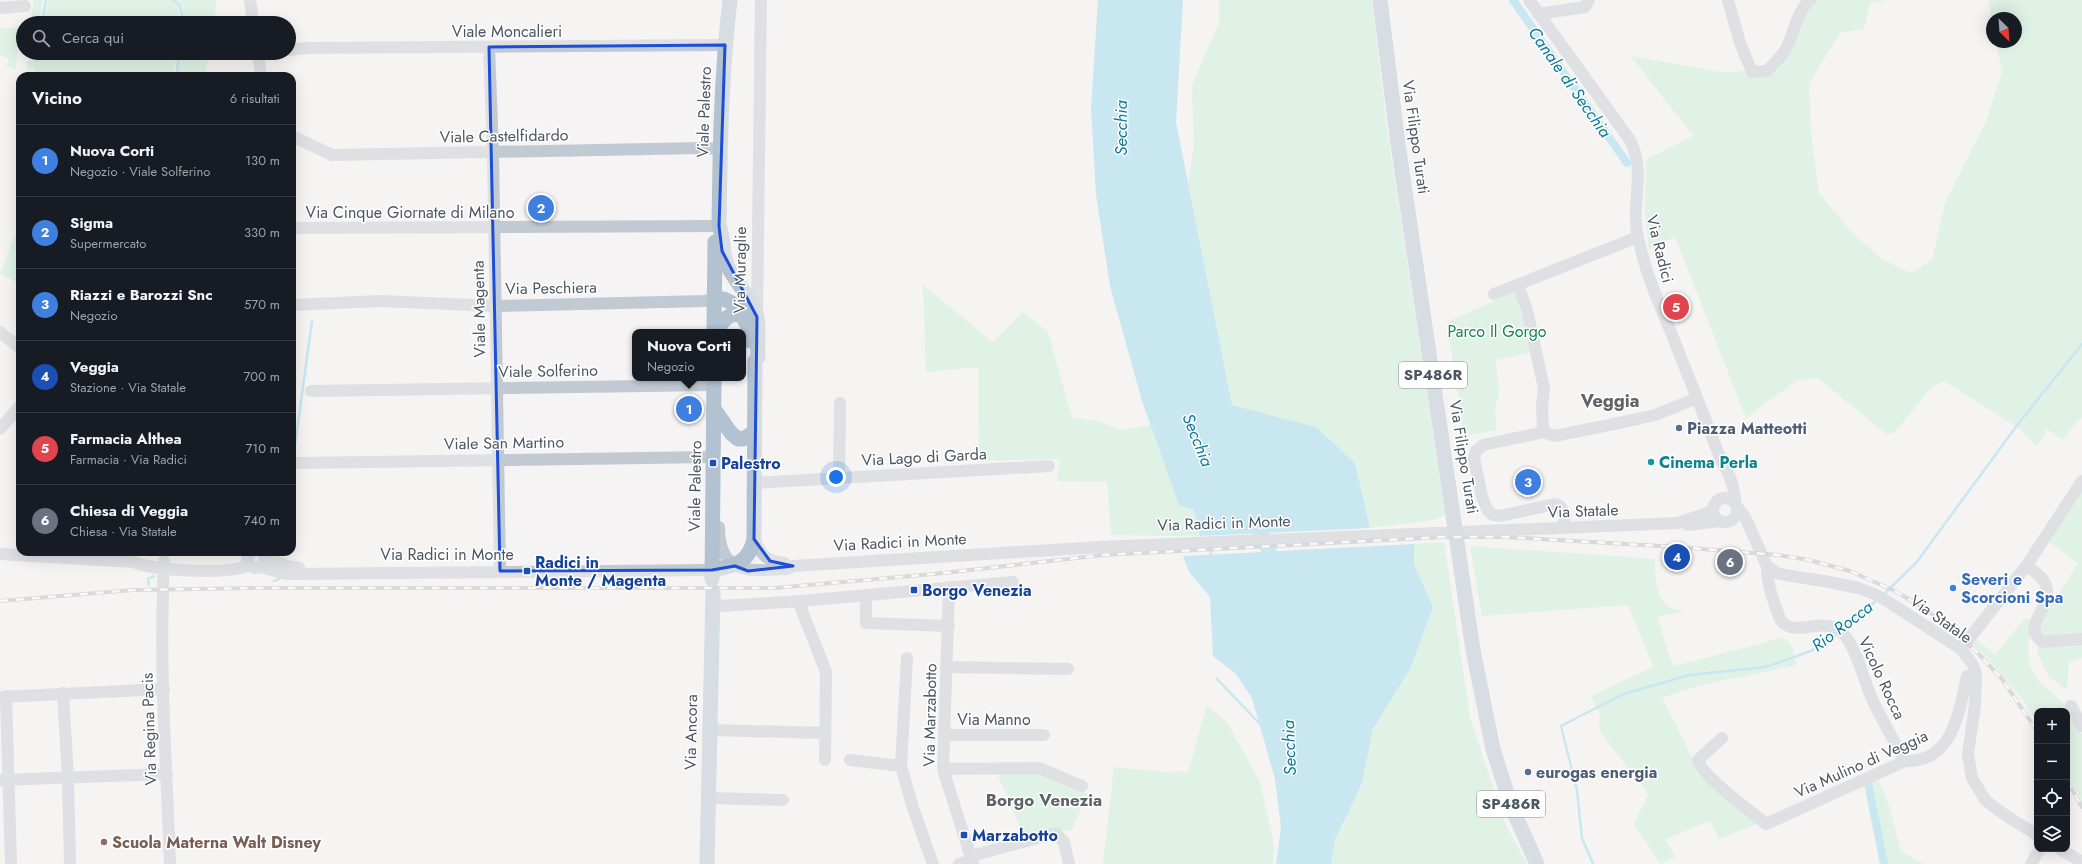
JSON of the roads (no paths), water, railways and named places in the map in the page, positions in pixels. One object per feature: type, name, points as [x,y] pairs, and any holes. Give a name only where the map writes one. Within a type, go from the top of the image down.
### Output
[{"type":"main road","name":"Viale Palestro","points":[[730,0],[725,45],[720,149],[720,226],[722,233],[722,251],[728,267],[748,298],[757,317]]},
{"type":"main road","name":"Via Filippo Turati","points":[[1380,0],[1400,152],[1473,650],[1493,749],[1512,806],[1537,864]]},
{"type":"main road","name":"Viale Palestro","points":[[715,329],[714,298],[716,234],[720,226]]},
{"type":"main road","points":[[714,298],[719,298],[733,304],[750,317],[754,328],[754,360],[756,361]]},
{"type":"main road","points":[[717,329],[727,317],[734,315],[740,316],[747,322],[750,330],[750,390],[754,397]]},
{"type":"main road","name":"Via Muraglie","points":[[735,566],[752,550],[754,539],[754,397],[756,361],[758,357],[757,317]]},
{"type":"main road","name":"Viale Palestro","points":[[712,587],[714,382]]},
{"type":"main road","points":[[714,409],[734,436],[743,439],[754,432]]},
{"type":"main road","name":"Via Radici in Monte","points":[[712,587],[735,566]]},
{"type":"main road","name":"Via Ancora","points":[[707,864],[712,587]]},
{"type":"street","points":[[250,0],[252,16]]},
{"type":"street","name":"Via Muraglie","points":[[757,317],[761,0]]},
{"type":"street","name":"Via Radici","points":[[1529,0],[1630,140],[1636,152],[1639,176],[1634,216],[1638,237],[1659,303],[1722,463]]},
{"type":"street","points":[[1538,14],[1585,6],[1589,0]]},
{"type":"street","points":[[1728,0],[1740,43],[1752,72],[1767,71],[1786,49],[1806,3],[1810,0]]},
{"type":"street","points":[[0,8],[25,6]]},
{"type":"street","name":"Viale Moncalieri","points":[[296,49],[725,45]]},
{"type":"street","name":"Viale Magenta","points":[[489,47],[493,152],[500,571]]},
{"type":"street","points":[[259,60],[260,72]]},
{"type":"street","name":"Viale Castelfidardo","points":[[296,138],[332,155],[701,148],[720,149]]},
{"type":"street","name":"Via Cinque Giornate di Milano","points":[[296,228],[720,226]]},
{"type":"street","points":[[1494,294],[1638,237]]},
{"type":"street","points":[[1518,284],[1527,310],[1544,388],[1542,406],[1544,423],[1541,431]]},
{"type":"street","name":"Via Peschiera","points":[[296,305],[380,301],[496,306],[705,301],[714,298]]},
{"type":"street","points":[[0,332],[16,344]]},
{"type":"street","points":[[0,344],[16,346]]},
{"type":"street","name":"Viale Solferino","points":[[311,391],[714,382]]},
{"type":"street","points":[[1564,528],[1565,515],[1560,506],[1555,504],[1500,516],[1493,515],[1488,511],[1482,497],[1474,458],[1476,451],[1483,444],[1541,431],[1554,436],[1655,415],[1697,398]]},
{"type":"street","points":[[839,478],[840,403]]},
{"type":"street","points":[[0,429],[16,411]]},
{"type":"street","name":"Viale San Martino","points":[[296,463],[713,457]]},
{"type":"street","points":[[1722,463],[1724,486],[1719,500],[1714,505],[1713,511],[1715,517],[1743,529],[1756,541]]},
{"type":"street","points":[[1722,463],[1726,468],[1735,495],[1737,515],[1724,522]]},
{"type":"street","name":"Via Lago di Garda","points":[[754,484],[1049,466]]},
{"type":"street","points":[[1961,649],[2027,566],[2082,481]]},
{"type":"street","points":[[712,495],[719,512],[720,547],[735,566]]},
{"type":"street","points":[[1719,500],[1726,498],[1736,505],[1745,517],[1767,566]]},
{"type":"street","name":"Via Statale","points":[[1490,531],[1678,523],[1713,511]]},
{"type":"street","name":"Via Statale","points":[[1678,523],[1682,526],[1724,522]]},
{"type":"street","name":"Via Radici in Monte","points":[[735,566],[748,571],[787,568],[793,566],[1100,547],[1490,531]]},
{"type":"street","points":[[754,539],[760,551],[770,561],[788,563],[793,566]]},
{"type":"street","name":"Via Radici in Monte","points":[[0,554],[16,555]]},
{"type":"street","name":"Via Radici in Monte","points":[[34,556],[134,562],[140,565],[164,564],[214,571],[242,568],[253,557],[288,566],[312,569],[314,572],[500,571],[712,587]]},
{"type":"street","name":"Via Regina Pacis","points":[[164,564],[161,650],[164,689],[170,864]]},
{"type":"street","name":"Via Statale","points":[[1767,566],[1779,574],[1824,580],[1858,588],[1888,601],[1961,649],[1973,665],[1976,674]]},
{"type":"street","name":"Vicolo Rocca","points":[[1767,566],[1767,578],[1780,619],[1789,627],[1800,629],[1820,624],[1835,627],[1846,637],[1872,698],[1905,761]]},
{"type":"street","points":[[2027,566],[2043,579],[2048,590],[2047,600],[2035,625],[2035,634],[2042,642],[2082,639]]},
{"type":"street","points":[[801,601],[1014,582]]},
{"type":"street","points":[[712,587],[797,597],[801,601],[801,608],[826,672],[824,733],[825,760]]},
{"type":"street","name":"Via Marzabotto","points":[[949,587],[949,626],[943,769],[972,860]]},
{"type":"street","points":[[866,594],[866,623],[949,626]]},
{"type":"street","points":[[907,658],[901,766],[913,808],[933,864]]},
{"type":"street","points":[[947,667],[1068,669]]},
{"type":"street","points":[[1976,674],[1975,700],[1968,754],[1972,778],[1986,801],[2008,818],[2034,833]]},
{"type":"street","name":"Via Mulino di Veggia","points":[[1722,738],[1701,756],[1698,760],[1699,765],[1714,781],[1766,824],[1905,761],[1913,762],[1930,755],[1945,743],[1955,726],[1967,676],[1976,674]]},
{"type":"street","points":[[11,864],[5,780],[3,696],[164,689]]},
{"type":"street","points":[[63,693],[68,778],[70,864]]},
{"type":"street","points":[[2071,706],[2082,726]]},
{"type":"street","points":[[710,730],[824,733]]},
{"type":"street","name":"Via Manno","points":[[944,735],[1044,734]]},
{"type":"street","points":[[850,760],[901,766]]},
{"type":"street","points":[[943,769],[1039,768],[1082,786]]},
{"type":"street","points":[[5,780],[167,774]]},
{"type":"street","points":[[708,798],[783,800]]},
{"type":"street","points":[[959,864],[1056,833],[1064,842],[1069,864]]},
{"type":"street","points":[[2031,864],[2038,852]]},
{"type":"street","points":[[2065,852],[2082,862]]},
{"type":"water","points":[[1098,0],[1183,0],[1176,122],[1232,405],[1316,427],[1355,463],[1370,528],[1200,536],[1194,510],[1179,505],[1142,401],[1110,286],[1096,195],[1091,108]]},
{"type":"water","points":[[1414,544],[1414,564],[1433,607],[1410,669],[1373,729],[1362,783],[1335,840],[1331,864],[1276,864],[1281,827],[1275,779],[1252,698],[1236,674],[1213,656],[1210,597],[1189,572],[1183,556]]},
{"type":"waterway","points":[[43,16],[46,0]]},
{"type":"waterway","points":[[173,0],[179,5],[183,16]]},
{"type":"waterway","name":"Canale di Secchia","points":[[1513,0],[1627,163]]},
{"type":"waterway","points":[[177,72],[178,60]]},
{"type":"waterway","points":[[296,438],[312,321]]},
{"type":"waterway","name":"Rio Rocca","points":[[1883,595],[1916,563],[2018,424],[2082,344]]},
{"type":"waterway","name":"Secchia","points":[[1259,528],[1277,570]]},
{"type":"waterway","points":[[1210,557],[1212,546]]},
{"type":"waterway","points":[[149,585],[148,579],[154,576]]},
{"type":"waterway","points":[[274,581],[279,579]]},
{"type":"waterway","name":"Rio Rocca","points":[[1844,629],[1877,600]]},
{"type":"waterway","name":"Rio Rocca","points":[[1593,864],[1582,838],[1577,790],[1561,726],[1623,694],[1690,675],[1766,667],[1811,651],[1838,633]]},
{"type":"waterway","points":[[1217,679],[1261,725]]},
{"type":"waterway","name":"Canale di Secchia","points":[[1868,783],[1884,864]]},
{"type":"railway","points":[[0,601],[133,590],[261,588],[775,588],[944,573],[1103,555],[1443,537],[1505,537],[1677,547],[1778,555],[1809,560],[1850,571],[1897,592],[1928,611],[1974,649],[2002,679],[2034,727]]},
{"type":"railway","points":[[2070,786],[2082,807]]},
{"type":"place","name":"Sigma","points":[[541,208]]},
{"type":"place","name":"Farmacia Althea","points":[[1676,307]]},
{"type":"place","name":"Nuova Corti","points":[[689,409]]},
{"type":"place","name":"Piazza Matteotti","points":[[1679,428]]},
{"type":"place","name":"Cinema Perla","points":[[1651,462]]},
{"type":"place","name":"Palestro","points":[[713,463]]},
{"type":"place","name":"Riazzi e Barozzi Snc","points":[[1528,482]]},
{"type":"place","name":"Veggia","points":[[1677,557]]},
{"type":"place","name":"Chiesa di Veggia","points":[[1730,562]]},
{"type":"place","name":"Radici in Monte / Magenta","points":[[527,571]]},
{"type":"place","name":"Severi e Scorcioni Spa","points":[[1953,588]]},
{"type":"place","name":"Borgo Venezia","points":[[914,590]]},
{"type":"place","name":"eurogas energia","points":[[1528,772]]},
{"type":"place","name":"Marzabotto","points":[[964,835]]},
{"type":"place","name":"Scuola Materna Walt Disney","points":[[104,842]]},
{"type":"district","name":"Veggia","points":[[1610,401]]},
{"type":"district","name":"Borgo Venezia","points":[[1044,800]]},
{"type":"park label","name":"Parco Il Gorgo","points":[[1497,331]]}]
